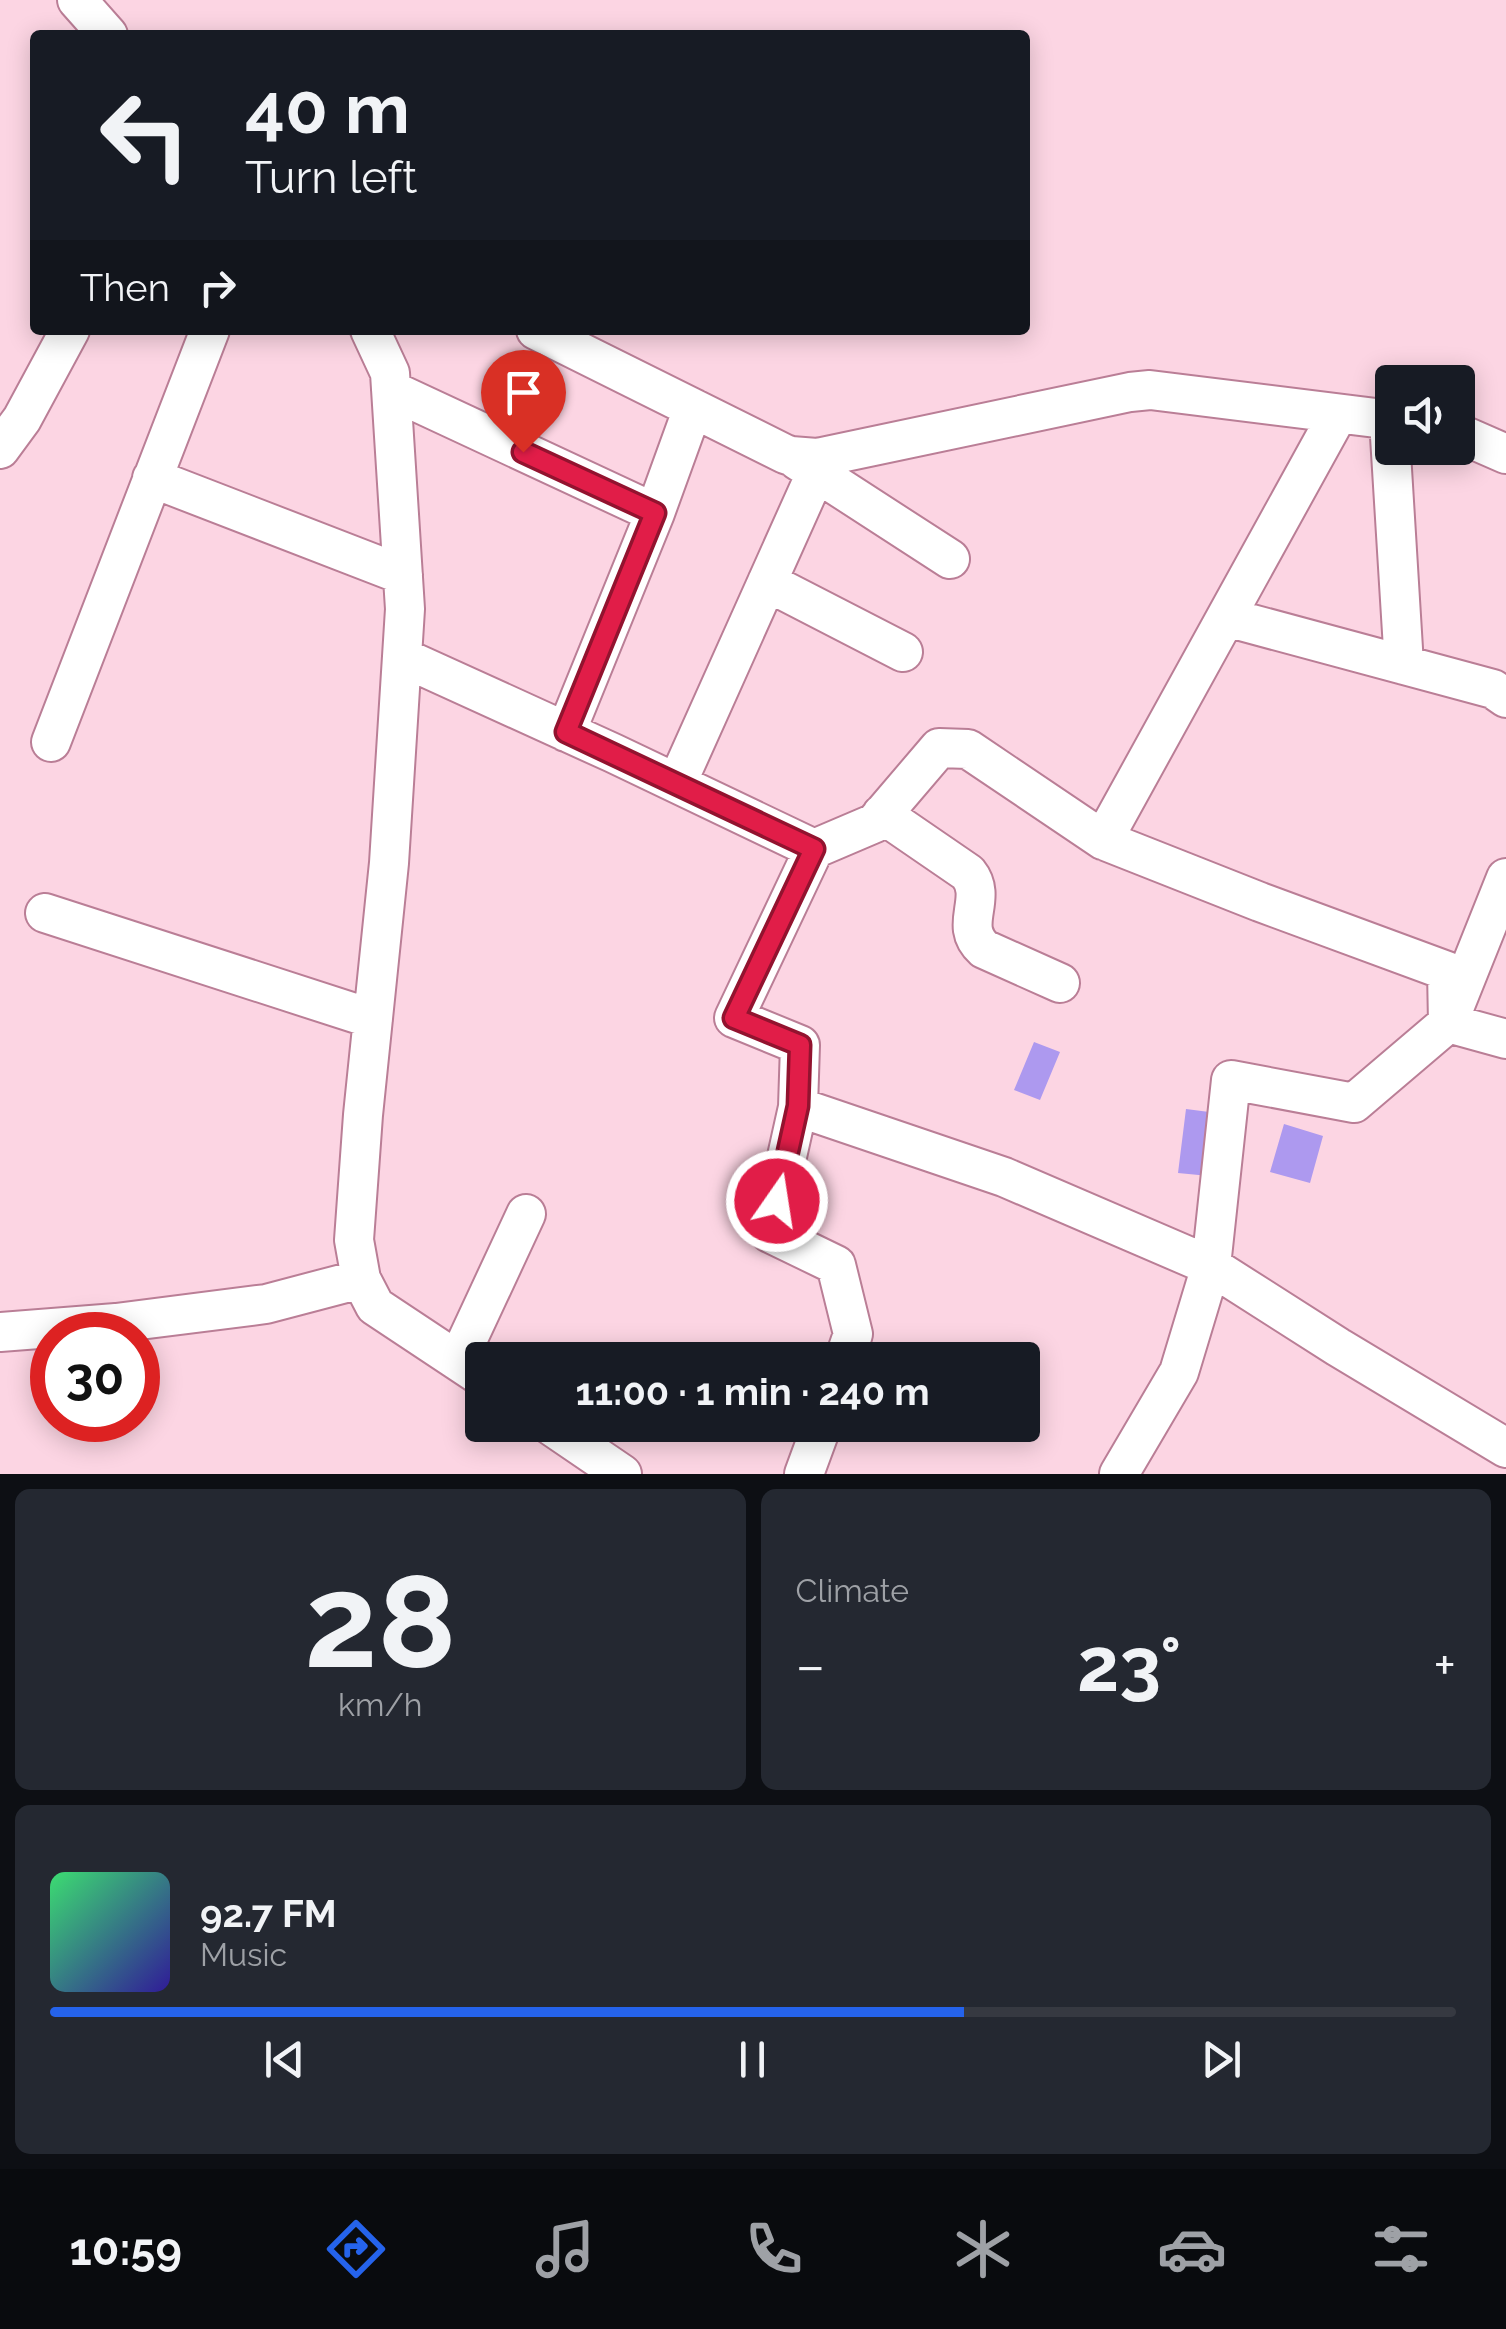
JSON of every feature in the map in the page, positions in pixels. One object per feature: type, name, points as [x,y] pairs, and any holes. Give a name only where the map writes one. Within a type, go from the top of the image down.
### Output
[{"type":"street","points":[[77,0],[104,30]]},
{"type":"street","points":[[0,450],[22,419],[67,335]]},
{"type":"street","points":[[51,742],[208,335]]},
{"type":"street","points":[[372,335],[390,372],[405,609],[389,863],[354,1240],[361,1279],[375,1306],[465,1365]]},
{"type":"street","points":[[546,335],[804,465],[950,559]]},
{"type":"street","points":[[391,390],[655,513]]},
{"type":"street","points":[[677,783],[767,582],[804,465],[817,458],[1150,390],[1375,418]]},
{"type":"street","points":[[566,732],[694,408]]},
{"type":"street","points":[[1103,840],[1338,414]]},
{"type":"street","points":[[1475,440],[1506,454]]},
{"type":"street","points":[[1393,465],[1404,665]]},
{"type":"street","points":[[152,478],[403,575]]},
{"type":"street","points":[[767,582],[904,652]]},
{"type":"street","points":[[1226,617],[1493,689],[1506,698]]},
{"type":"street","points":[[402,657],[814,849]]},
{"type":"street","points":[[850,1342],[853,1334],[836,1265],[770,1233],[798,1106],[800,1045],[734,1018],[814,849],[874,822],[939,748],[968,749],[1103,840],[1447,971],[1448,1023]]},
{"type":"street","points":[[882,814],[974,880],[977,889],[971,932],[976,942],[1060,983]]},
{"type":"street","points":[[1119,1474],[1180,1372],[1211,1266],[1231,1080],[1354,1102],[1448,1023],[1506,878]]},
{"type":"street","points":[[45,912],[373,1019]]},
{"type":"street","points":[[1448,1023],[1506,1039]]},
{"type":"street","points":[[798,1106],[1004,1177],[1211,1266],[1506,1448]]},
{"type":"street","points":[[479,1342],[526,1214]]},
{"type":"street","points":[[0,1332],[116,1323],[266,1304],[361,1279]]},
{"type":"street","points":[[564,1442],[580,1462],[622,1474]]},
{"type":"street","points":[[804,1474],[816,1442]]},
{"type":"building","points":[[1034,1042],[1060,1052],[1040,1100],[1014,1090]]},
{"type":"building","points":[[1186,1109],[1217,1113],[1209,1176],[1178,1173]]},
{"type":"building","points":[[1284,1124],[1323,1136],[1310,1183],[1270,1172]]},
{"type":"route","points":[[523,452],[655,513],[566,732],[814,849],[734,1018],[800,1045],[798,1106],[777,1201]]}]
